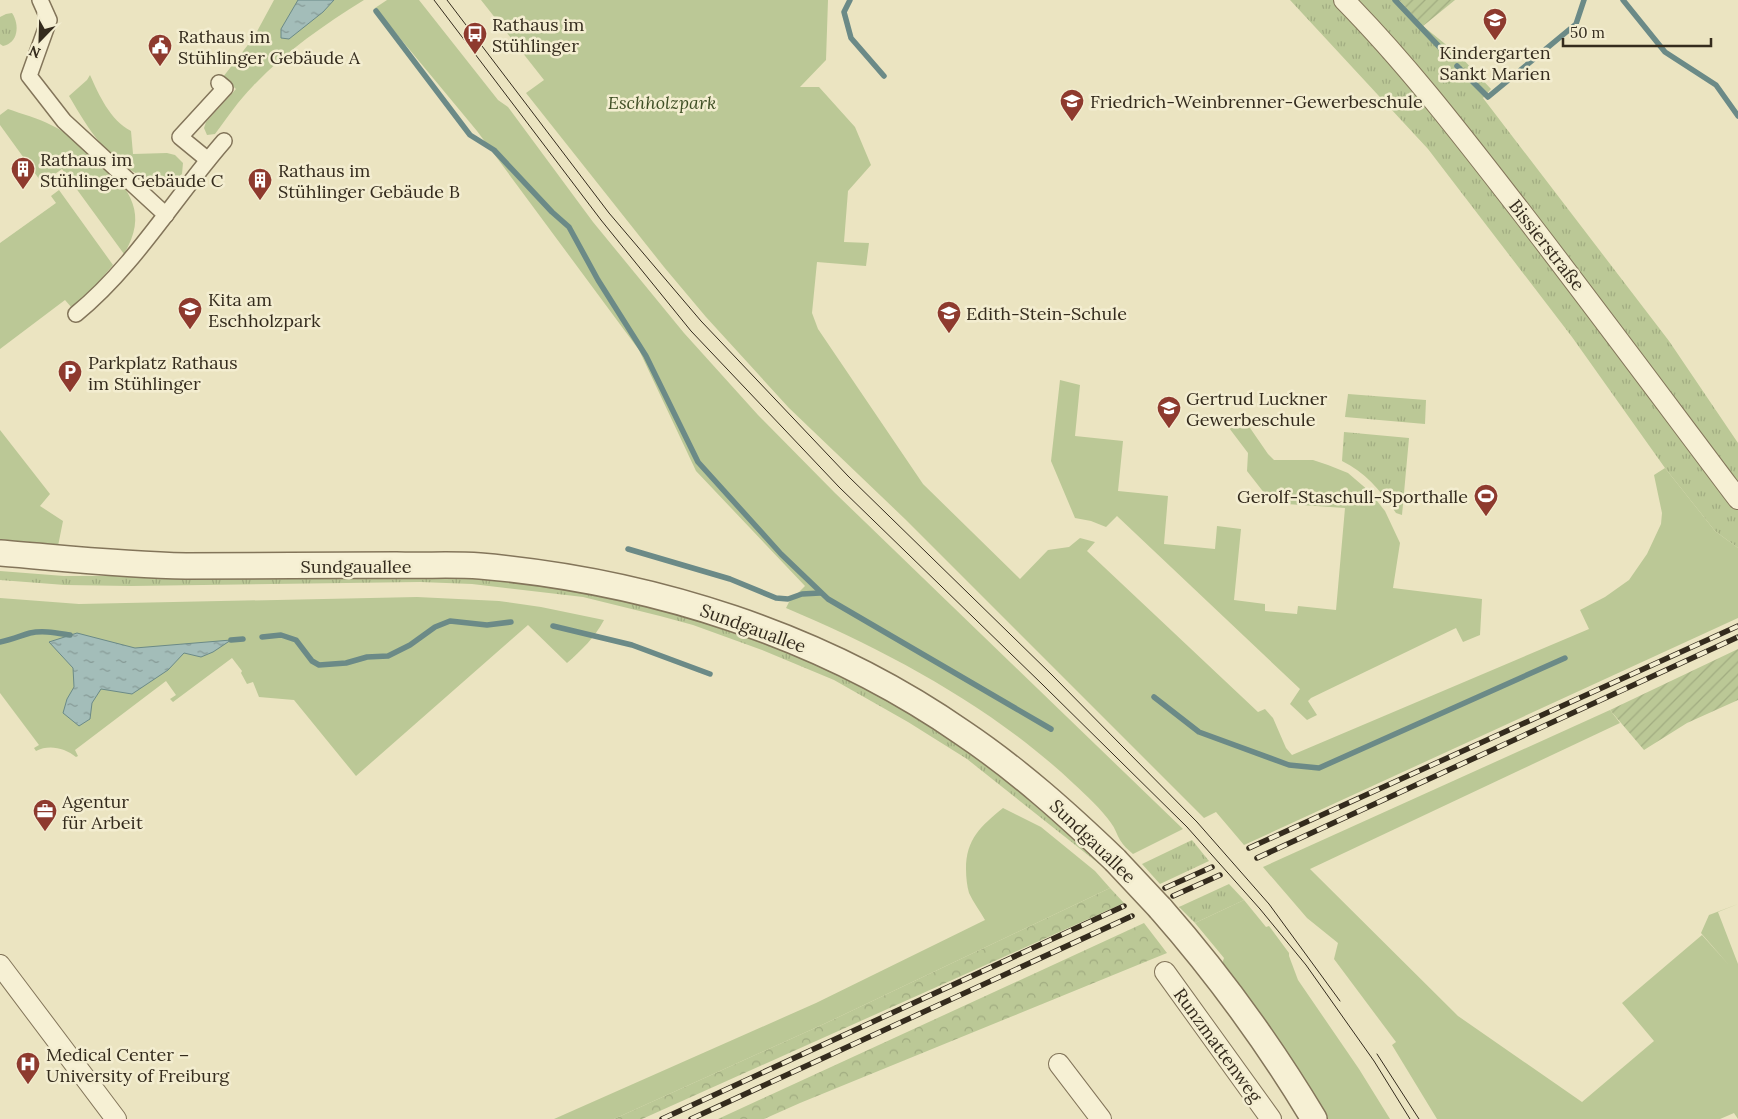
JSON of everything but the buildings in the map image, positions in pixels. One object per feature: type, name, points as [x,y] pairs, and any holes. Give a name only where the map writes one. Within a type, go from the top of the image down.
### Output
[{"type":"street","points":[[40,0],[49,20],[29,76],[64,121],[166,215]]},
{"type":"street","name":"Bissierstraße","points":[[1344,0],[1378,34],[1465,139],[1590,301],[1738,499]]},
{"type":"street","points":[[208,160],[180,137],[226,88],[219,82]]},
{"type":"street","points":[[76,314],[101,292],[166,215],[224,141]]},
{"type":"street","name":"Sundgauallee","points":[[0,553],[182,566],[478,566],[573,578],[673,600],[761,628],[825,655],[917,704],[962,732],[1004,762],[1068,814],[1114,860],[1189,941],[1240,1007],[1285,1070],[1314,1119]]},
{"type":"street","points":[[0,965],[116,1119]]},
{"type":"street","name":"Runzmattenweg","points":[[1165,972],[1271,1119]]},
{"type":"street","points":[[1059,1064],[1101,1119]]},
{"type":"green space","points":[[274,0],[364,0],[320,29],[279,61],[248,91],[215,134],[207,135],[204,128],[206,122],[236,89],[223,77],[254,37]]},
{"type":"green space","points":[[387,0],[419,0],[498,100],[508,107],[593,222],[684,333],[758,415],[835,493],[1183,829],[1133,854],[1123,844],[1112,825],[1094,803],[1043,756],[1010,730],[975,706],[901,663],[863,643],[786,608],[789,602],[805,586],[696,471],[639,350],[477,131],[375,8]]},
{"type":"green space","name":"Eschholzpark","points":[[481,0],[828,0],[826,60],[800,87],[819,87],[855,127],[871,165],[848,191],[844,242],[869,243],[866,266],[817,262],[812,313],[818,329],[923,484],[1020,579],[1048,550],[1069,547],[1080,538],[1095,542],[1087,551],[1258,712],[1265,709],[1273,718],[1286,748],[1292,755],[1589,629],[1580,610],[1605,597],[1629,580],[1647,554],[1661,524],[1662,513],[1654,475],[1665,468],[1715,531],[1738,548],[1738,618],[1244,845],[1216,812],[1204,818],[905,519],[789,408],[706,317],[526,93],[544,80]]},
{"type":"green space","points":[[1290,0],[1399,0],[1423,26],[1460,56],[1491,89],[1483,98],[1669,341],[1738,443],[1738,548],[1715,531],[1665,468],[1572,337],[1428,149]]},
{"type":"green space","points":[[1399,0],[1455,0],[1423,26]]},
{"type":"green space","points":[[12,13],[17,28],[15,37],[3,46],[0,44],[0,17]]},
{"type":"green space","points":[[90,75],[101,99],[111,114],[131,131],[133,154],[167,153],[175,155],[183,163],[182,174],[172,179],[161,181],[150,179],[128,168],[109,153],[88,127],[69,96]]},
{"type":"green space","points":[[8,109],[41,120],[65,132],[94,156],[120,182],[133,203],[135,215],[135,227],[124,254],[62,169],[42,183],[0,125],[0,115]]},
{"type":"green space","points":[[59,190],[113,265],[72,308],[65,300],[0,349],[0,243],[56,203],[51,196]]},
{"type":"green space","points":[[1060,380],[1080,385],[1075,436],[1123,441],[1118,491],[1168,496],[1164,544],[1215,549],[1217,526],[1241,529],[1234,600],[1265,604],[1265,611],[1297,614],[1298,606],[1336,610],[1345,508],[1272,503],[1247,471],[1248,453],[1223,420],[1248,425],[1274,460],[1313,460],[1348,473],[1369,491],[1385,511],[1400,543],[1393,588],[1482,599],[1480,635],[1463,642],[1456,628],[1311,698],[1308,701],[1317,715],[1307,720],[1290,704],[1300,689],[1117,516],[1106,527],[1091,521],[1075,518],[1051,461]]},
{"type":"green space","points":[[1348,394],[1426,400],[1425,424],[1345,417]]},
{"type":"green space","points":[[0,430],[50,494],[40,506],[63,521],[58,546],[0,539]]},
{"type":"green space","points":[[1344,432],[1409,438],[1402,515],[1396,513],[1385,497],[1366,477],[1342,461]]},
{"type":"green space","points":[[0,571],[64,576],[384,572],[531,580],[652,602],[828,666],[965,745],[1107,864],[1103,867],[967,759],[908,722],[834,680],[762,650],[693,625],[660,616],[583,597],[472,584],[420,582],[131,586],[65,585],[0,580]]},
{"type":"green space","points":[[417,597],[499,601],[541,607],[604,620],[587,643],[567,663],[528,625],[356,776],[294,700],[259,697],[253,682],[247,684],[241,673],[242,671],[232,658],[173,702],[170,699],[176,695],[166,681],[75,750],[78,756],[76,757],[67,751],[51,747],[36,751],[34,748],[39,745],[0,693],[0,598],[79,604]]},
{"type":"green space","points":[[1738,649],[1738,700],[1687,723],[1644,750],[1610,710]]},
{"type":"green space","points":[[1610,710],[1620,723],[1310,869],[1458,1016],[1582,1102],[1654,1041],[1622,1003],[1702,935],[1728,964],[1701,933],[1709,915],[1738,904],[1718,912],[1738,964],[1738,1119],[1734,1113],[1720,1119],[1437,1119],[1392,1045],[1396,1042],[1334,959],[1338,943],[1307,918],[1263,867]]},
{"type":"green space","points":[[1003,808],[1041,827],[1095,871],[1110,888],[826,1023],[614,1119],[554,1119],[816,1003],[985,920],[969,893],[966,875],[967,859],[969,849],[976,834]]},
{"type":"green space","points":[[1192,840],[1209,861],[1160,884],[1142,864]]},
{"type":"green space","points":[[1229,884],[1244,900],[1195,923],[1179,907]]},
{"type":"green space","points":[[1110,888],[1124,903],[642,1119],[614,1119],[826,1023]]},
{"type":"green space","points":[[1244,900],[1266,927],[1269,926],[1289,953],[1298,980],[1359,1069],[1390,1119],[1326,1119],[1294,1064],[1222,964],[1224,958],[1195,923]]},
{"type":"green space","points":[[1144,923],[1167,953],[764,1119],[718,1119]]},
{"type":"water","points":[[298,0],[334,0],[323,12],[289,39],[281,38],[281,29]]},
{"type":"water","points":[[77,633],[135,648],[231,640],[213,652],[201,657],[184,653],[168,670],[132,694],[101,689],[92,703],[90,719],[79,726],[63,713],[67,699],[74,687],[73,668],[49,642]]},
{"type":"waterway","points":[[850,0],[844,12],[851,38],[884,76]]},
{"type":"waterway","points":[[1395,0],[1449,57]]},
{"type":"waterway","points":[[1457,66],[1488,97],[1576,24],[1584,0]]},
{"type":"waterway","points":[[1623,0],[1665,52],[1716,85],[1738,116]]},
{"type":"waterway","points":[[376,11],[470,135],[494,150],[552,212],[569,227],[598,280],[646,356],[698,462],[781,554],[828,599],[1051,729]]},
{"type":"waterway","points":[[628,549],[730,579],[776,598],[788,599],[802,594],[820,593]]},
{"type":"waterway","points":[[262,637],[281,635],[296,640],[312,661],[319,665],[346,663],[367,657],[388,656],[410,645],[435,627],[450,621],[487,625],[511,622]]},
{"type":"waterway","points":[[553,626],[632,645],[710,674]]},
{"type":"waterway","points":[[0,642],[35,632],[70,635]]},
{"type":"waterway","points":[[231,640],[243,639]]},
{"type":"waterway","points":[[1154,697],[1199,732],[1289,765],[1319,768],[1565,658]]},
{"type":"tram line","points":[[434,0],[601,220],[691,331],[839,487],[1187,827],[1260,909],[1306,965],[1374,1061],[1410,1119]]},
{"type":"tram line","points":[[447,0],[609,213],[701,321],[848,476],[1052,675],[1197,822],[1269,904],[1340,1001]]},
{"type":"tram line","points":[[1377,1054],[1419,1119]]},
{"type":"railway","points":[[1249,848],[1738,626]]},
{"type":"railway","points":[[1257,858],[1738,637]]},
{"type":"railway","points":[[1165,888],[1212,867]]},
{"type":"railway","points":[[1173,896],[1220,875]]},
{"type":"railway","points":[[662,1119],[1124,906]]},
{"type":"railway","points":[[691,1119],[1132,916]]},
{"type":"place","name":"Kindergarten Sankt Marien","points":[[1495,41]]},
{"type":"place","name":"Rathaus im Stühlinger","points":[[475,55]]},
{"type":"place","name":"Rathaus im Stühlinger Gebäude A","points":[[160,67]]},
{"type":"place","name":"Friedrich-Weinbrenner-Gewerbeschule","points":[[1072,122]]},
{"type":"place","name":"Rathaus im Stühlinger Gebäude C","points":[[23,190]]},
{"type":"place","name":"Rathaus im Stühlinger Gebäude B","points":[[260,201]]},
{"type":"place","name":"Kita am Eschholzpark","points":[[190,330]]},
{"type":"place","name":"Edith-Stein-Schule","points":[[949,334]]},
{"type":"place","name":"Parkplatz Rathaus im Stühlinger","points":[[70,393]]},
{"type":"place","name":"Gertrud Luckner Gewerbeschule","points":[[1169,429]]},
{"type":"place","name":"Gerolf-Staschull-Sporthalle","points":[[1486,517]]},
{"type":"place","name":"Agentur für Arbeit","points":[[45,832]]},
{"type":"place","name":"Medical Center – University of Freiburg","points":[[28,1085]]}]
